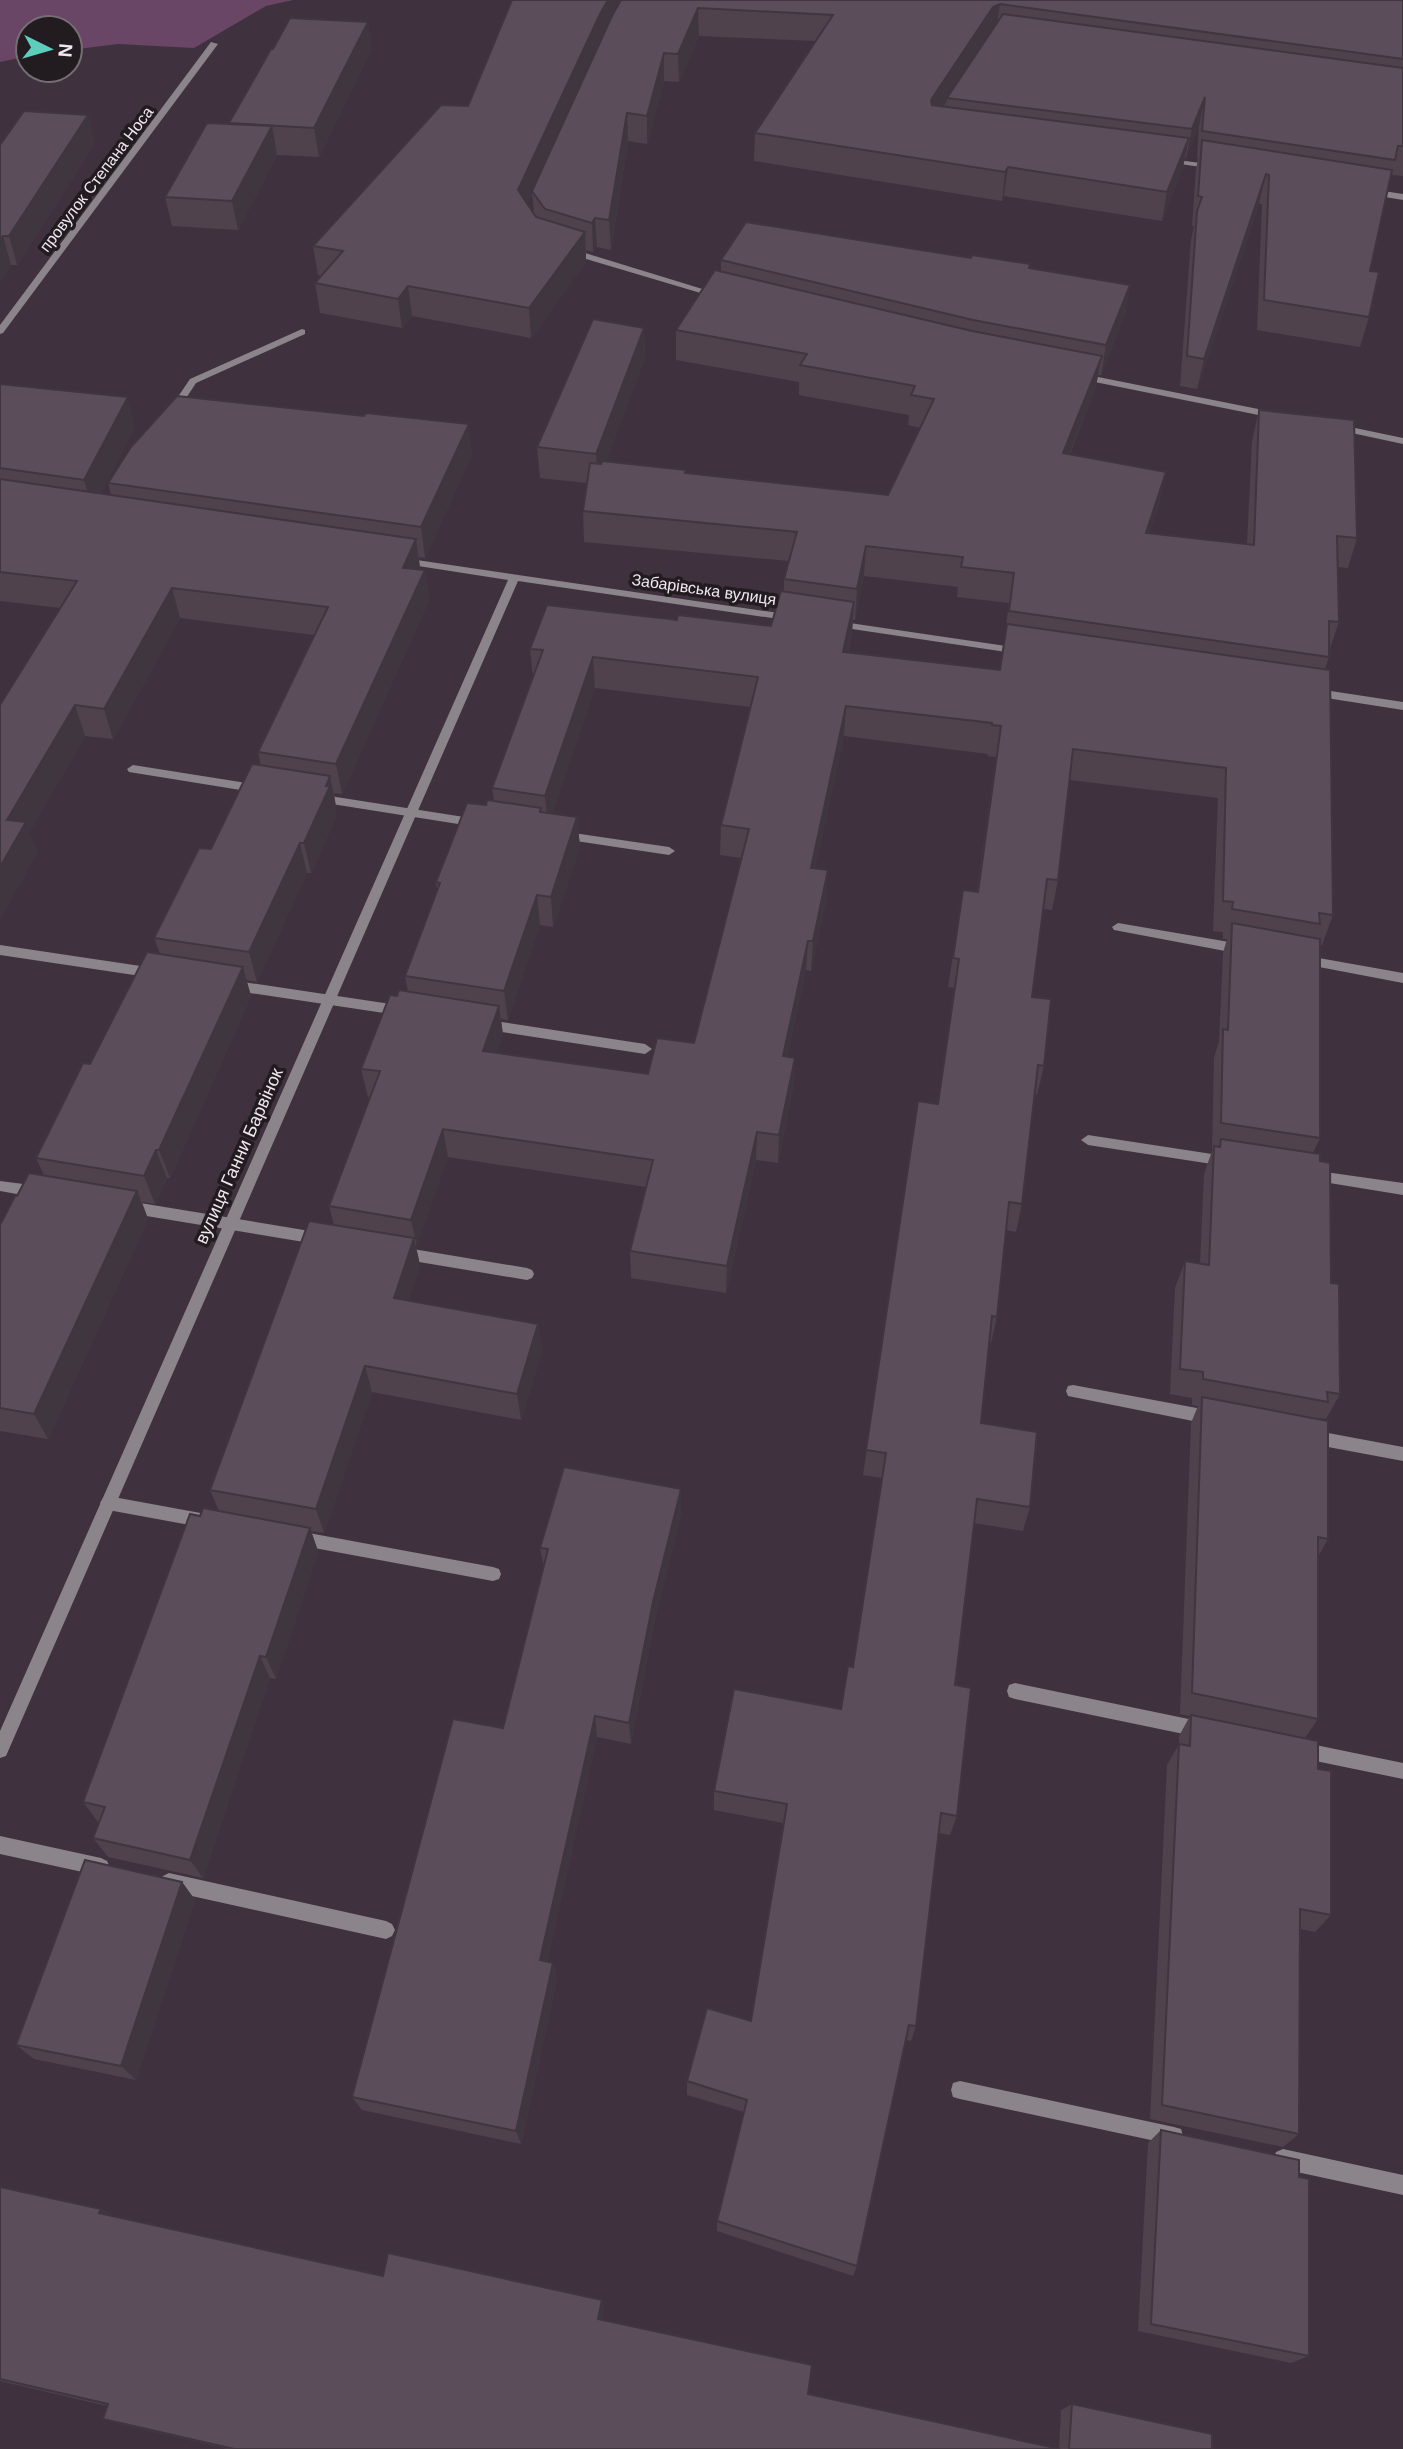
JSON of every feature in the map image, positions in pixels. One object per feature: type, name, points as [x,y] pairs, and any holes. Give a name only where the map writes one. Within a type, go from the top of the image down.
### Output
[{"type":"street","name":"провулок Степана Носа","points":[[0,331],[214,44]]},
{"type":"street","points":[[1156,159],[1224,169]]},
{"type":"street","points":[[1362,191],[1403,197]]},
{"type":"street","points":[[554,247],[722,296]]},
{"type":"street","points":[[164,426],[193,381],[302,332]]},
{"type":"street","points":[[1066,373],[1295,419]]},
{"type":"street","points":[[1322,425],[1403,441]]},
{"type":"street","name":"Забарівська вулиця","points":[[391,559],[801,619]]},
{"type":"street","name":"вулиця Ганни Барвінок","points":[[0,1750],[514,578]]},
{"type":"street","points":[[828,623],[1034,652]]},
{"type":"street","points":[[1294,690],[1403,706]]},
{"type":"street","points":[[133,769],[278,792]]},
{"type":"street","points":[[304,796],[492,825]]},
{"type":"street","points":[[546,833],[669,851]]},
{"type":"street","points":[[1118,927],[1254,951]]},
{"type":"street","points":[[0,950],[164,975]]},
{"type":"street","points":[[1295,958],[1403,978]]},
{"type":"street","points":[[219,983],[411,1013]]},
{"type":"street","points":[[466,1021],[645,1049]]},
{"type":"street","points":[[1088,1140],[1239,1163]]},
{"type":"street","points":[[1294,1172],[1403,1189]]},
{"type":"street","points":[[0,1186],[54,1195]]},
{"type":"street","points":[[109,1203],[338,1242]]},
{"type":"street","points":[[392,1251],[527,1275]]},
{"type":"street","points":[[1073,1391],[1224,1420]]},
{"type":"street","points":[[1293,1433],[1403,1454]]},
{"type":"street","points":[[108,1503],[218,1523]]},
{"type":"street","points":[[287,1536],[493,1574]]},
{"type":"street","points":[[1016,1691],[1216,1732]]},
{"type":"street","points":[[1283,1746],[1403,1771]]},
{"type":"street","points":[[0,1845],[120,1871]]},
{"type":"street","points":[[146,1877],[386,1930]]},
{"type":"street","points":[[960,2090],[1188,2139]]},
{"type":"street","points":[[1269,2156],[1403,2185]]},
{"type":"shaded area","points":[[0,0],[293,0],[266,6],[194,48],[118,44],[84,48],[84,14],[14,14],[14,59],[0,62]]},
{"type":"building","points":[[512,0],[608,0],[518,190],[536,217],[585,232],[529,308],[408,286],[398,299],[315,283],[343,251],[313,246],[441,105],[468,106]]},
{"type":"building","points":[[621,0],[1403,0],[1403,59],[1000,4],[993,7],[931,100],[932,105],[1189,138],[1167,192],[1008,167],[1005,172],[755,133],[833,15],[698,8],[678,54],[664,53],[647,116],[627,113],[609,220],[595,218],[592,223],[545,209],[532,191]]},
{"type":"building","points":[[1003,14],[1403,68],[1403,146],[1398,146],[1395,160],[1202,131],[1205,97],[1192,129],[947,98]]},
{"type":"building","points":[[290,18],[368,22],[314,128],[229,123],[273,49]]},
{"type":"building","points":[[24,111],[88,115],[9,236],[3,236],[0,240],[0,145]]},
{"type":"building","points":[[207,123],[272,126],[232,201],[165,197]]},
{"type":"building","points":[[1202,140],[1392,170],[1370,271],[1379,272],[1369,317],[1264,300],[1269,175],[1266,174],[1204,359],[1187,356],[1197,211],[1202,197],[1198,196]]},
{"type":"building","points":[[746,222],[971,258],[972,255],[1030,264],[1029,268],[1130,285],[1106,345],[973,320],[721,260]]},
{"type":"building","points":[[715,270],[972,331],[1102,356],[1063,453],[1166,472],[1146,533],[1254,545],[1259,410],[1354,420],[1357,538],[1337,536],[1339,622],[1329,621],[1329,657],[1009,611],[1014,573],[961,567],[963,557],[866,546],[857,589],[784,579],[797,532],[583,511],[590,463],[601,464],[602,461],[686,470],[685,473],[888,495],[934,399],[911,395],[915,386],[800,365],[807,354],[676,330]]},
{"type":"building","points":[[593,319],[644,328],[596,454],[537,447]]},
{"type":"building","points":[[0,384],[128,397],[84,480],[0,468]]},
{"type":"building","points":[[177,396],[469,424],[421,527],[108,483],[131,447]]},
{"type":"building","points":[[0,479],[416,539],[403,568],[425,570],[336,764],[258,752],[328,607],[172,588],[104,709],[75,705],[7,820],[26,822],[0,867],[0,705],[77,581],[0,572]]},
{"type":"building","points":[[781,591],[854,602],[843,652],[1000,670],[1007,624],[1330,670],[1333,915],[1319,913],[1320,924],[1232,909],[1233,902],[1223,901],[1226,768],[1073,749],[1058,880],[1047,879],[1032,997],[1051,999],[1044,1066],[1038,1065],[1022,1204],[1009,1202],[997,1317],[992,1316],[981,1423],[1037,1432],[1030,1507],[977,1499],[955,1685],[971,1688],[957,1816],[941,1813],[916,2026],[909,2025],[857,2266],[717,2221],[747,2100],[687,2081],[707,2008],[751,2021],[787,1804],[714,1791],[734,1689],[841,1709],[848,1666],[853,1667],[886,1453],[866,1450],[918,1101],[938,1104],[959,959],[953,958],[963,890],[978,892],[1001,726],[846,706],[811,868],[828,870],[813,941],[808,941],[783,1056],[795,1058],[779,1135],[757,1132],[727,1266],[630,1251],[653,1160],[443,1129],[411,1220],[329,1206],[380,1071],[361,1069],[390,995],[397,996],[399,990],[499,1006],[483,1051],[648,1074],[657,1038],[694,1043],[749,829],[721,825],[758,677],[593,657],[545,796],[492,788],[543,650],[530,649],[547,605],[677,620],[678,615],[771,626]]},
{"type":"building","points":[[252,764],[330,776],[326,786],[330,786],[249,952],[154,938],[199,848],[211,849]]},
{"type":"building","points":[[487,800],[541,808],[540,812],[577,817],[551,897],[537,895],[504,991],[405,976],[440,883],[436,882],[467,803],[486,805]]},
{"type":"building","points":[[1232,923],[1320,939],[1320,1138],[1221,1123],[1223,1029],[1228,1030]]},
{"type":"building","points":[[147,952],[243,967],[159,1150],[156,1150],[144,1176],[36,1158],[83,1063],[90,1064]]},
{"type":"building","points":[[1221,1139],[1320,1154],[1320,1161],[1330,1163],[1331,1283],[1339,1284],[1340,1394],[1327,1392],[1328,1402],[1203,1379],[1203,1372],[1180,1369],[1185,1261],[1209,1265],[1214,1146],[1220,1147]]},
{"type":"building","points":[[29,1173],[137,1191],[34,1414],[0,1408],[0,1225]]},
{"type":"building","points":[[309,1221],[414,1238],[394,1298],[538,1324],[517,1394],[365,1366],[316,1509],[210,1490]]},
{"type":"building","points":[[1202,1397],[1328,1421],[1328,1539],[1318,1537],[1318,1719],[1192,1693]]},
{"type":"building","points":[[564,1467],[681,1489],[653,1602],[629,1723],[595,1716],[540,1960],[553,1963],[516,2131],[352,2097],[453,1719],[503,1728],[548,1549],[540,1548]]},
{"type":"building","points":[[203,1508],[310,1528],[266,1657],[260,1656],[190,1860],[93,1838],[105,1807],[83,1802],[190,1514],[200,1516]]},
{"type":"building","points":[[1191,1715],[1318,1741],[1318,1769],[1331,1771],[1331,1915],[1300,1909],[1299,2134],[1162,2105],[1179,1744],[1190,1746]]},
{"type":"building","points":[[85,1860],[182,1882],[121,2066],[16,2045]]},
{"type":"building","points":[[1161,2130],[1299,2160],[1299,2177],[1309,2179],[1309,2356],[1151,2324]]},
{"type":"building","points":[[0,2187],[101,2209],[99,2213],[383,2276],[388,2253],[602,2300],[598,2319],[812,2365],[808,2394],[1060,2449],[234,2449],[103,2419],[108,2404],[0,2379]]},
{"type":"building","points":[[1072,2404],[1212,2434],[1212,2449],[1069,2449]]}]
